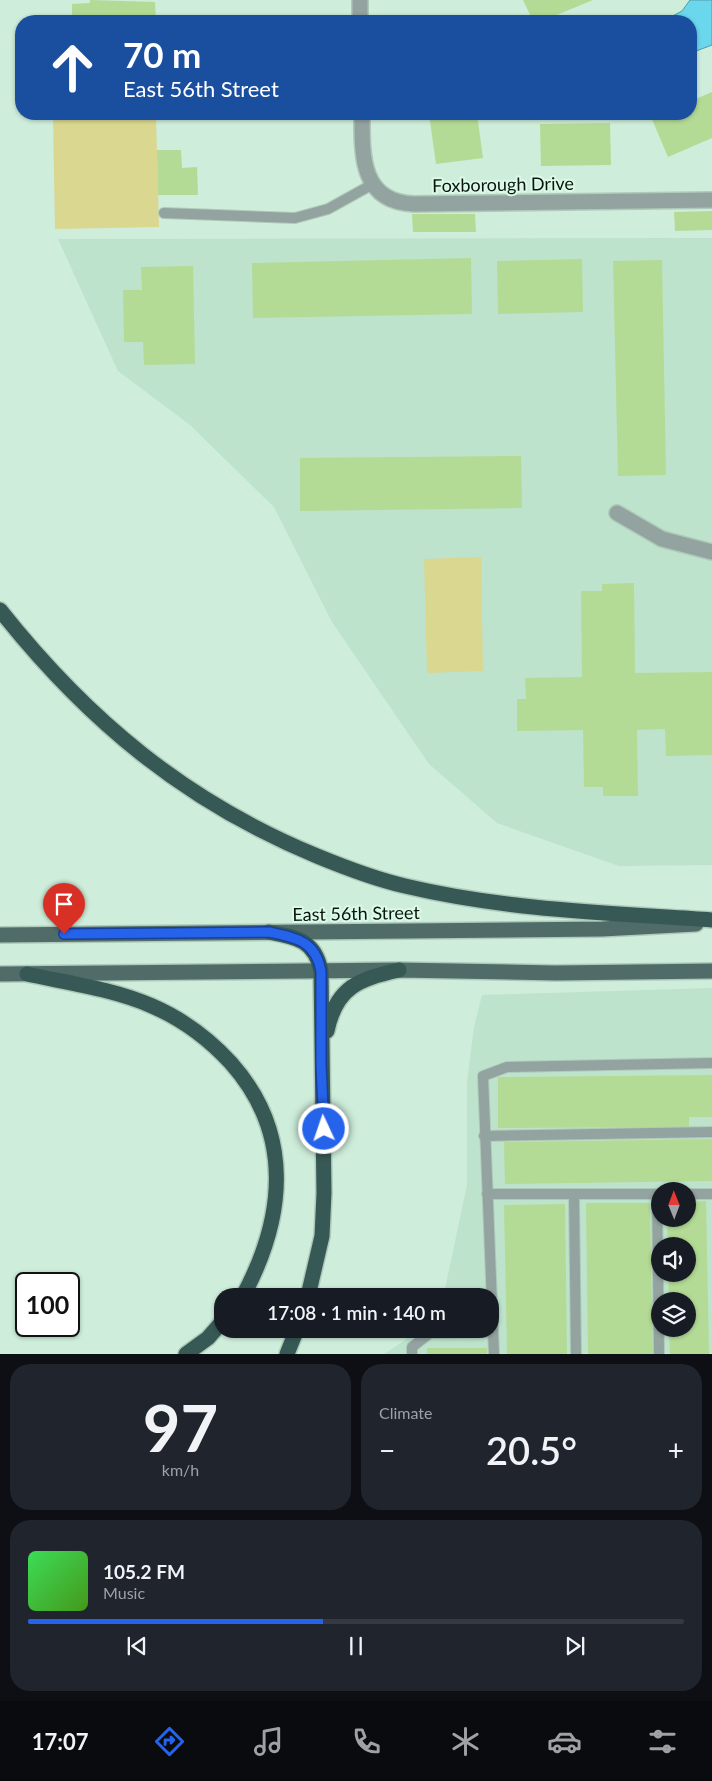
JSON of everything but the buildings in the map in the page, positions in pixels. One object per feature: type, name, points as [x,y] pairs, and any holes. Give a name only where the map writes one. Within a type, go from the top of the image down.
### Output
[{"type":"highway","points":[[0,610],[35,655],[123,741],[203,798],[285,843],[369,876],[456,896],[554,910],[712,922]]},
{"type":"highway","points":[[269,932],[292,937],[307,944],[318,959],[321,971],[321,1064],[325,1146],[324,1193],[322,1236],[310,1288]]},
{"type":"highway","points":[[321,1064],[331,1012],[340,998],[354,985],[373,976],[399,970]]},
{"type":"highway","points":[[26,974],[133,998],[173,1016],[218,1049],[250,1087],[263,1109],[272,1136],[276,1161],[276,1196],[271,1228],[263,1254],[247,1288]]},
{"type":"highway","points":[[186,1354],[208,1338],[214,1331]]},
{"type":"highway","points":[[287,1354],[293,1338]]},
{"type":"main road","name":"East 56th Street","points":[[0,935],[602,929],[712,922]]},
{"type":"main road","points":[[0,974],[399,970],[556,973],[712,971]]},
{"type":"street","points":[[360,0],[360,15]]},
{"type":"street","name":"Foxborough Drive","points":[[362,120],[363,162],[373,184],[391,199],[406,204],[712,200]]},
{"type":"street","points":[[617,514],[662,539],[712,552]]},
{"type":"lane","points":[[164,212],[295,218],[328,209],[373,184]]},
{"type":"lane","points":[[491,1288],[483,1076],[507,1067],[712,1063]]},
{"type":"lane","points":[[484,1136],[712,1132]]},
{"type":"lane","points":[[487,1194],[651,1194]]},
{"type":"lane","points":[[574,1194],[576,1354]]},
{"type":"lane","points":[[696,1194],[712,1194]]},
{"type":"lane","points":[[658,1228],[659,1354]]},
{"type":"lane","points":[[412,1354],[412,1347],[424,1338]]},
{"type":"lane","points":[[493,1338],[494,1354]]},
{"type":"shaded area","points":[[53,120],[156,120],[159,227],[55,229]]},
{"type":"shaded area","points":[[712,238],[712,865],[619,866],[497,823],[429,764],[332,622],[274,507],[190,425],[118,371],[58,239]]},
{"type":"shaded area","points":[[481,557],[483,671],[427,673],[424,559]]},
{"type":"shaded area","points":[[712,988],[712,1353],[384,1354],[407,1338],[499,1338],[499,1288],[445,1288],[467,1185],[467,1082],[474,1027],[482,995]]},
{"type":"water","points":[[690,0],[712,0],[712,45],[697,51],[697,15],[674,15],[682,11]]},
{"type":"route","points":[[64,934],[269,932],[292,937],[307,944],[314,951],[321,971],[321,1064],[324,1129]]}]
